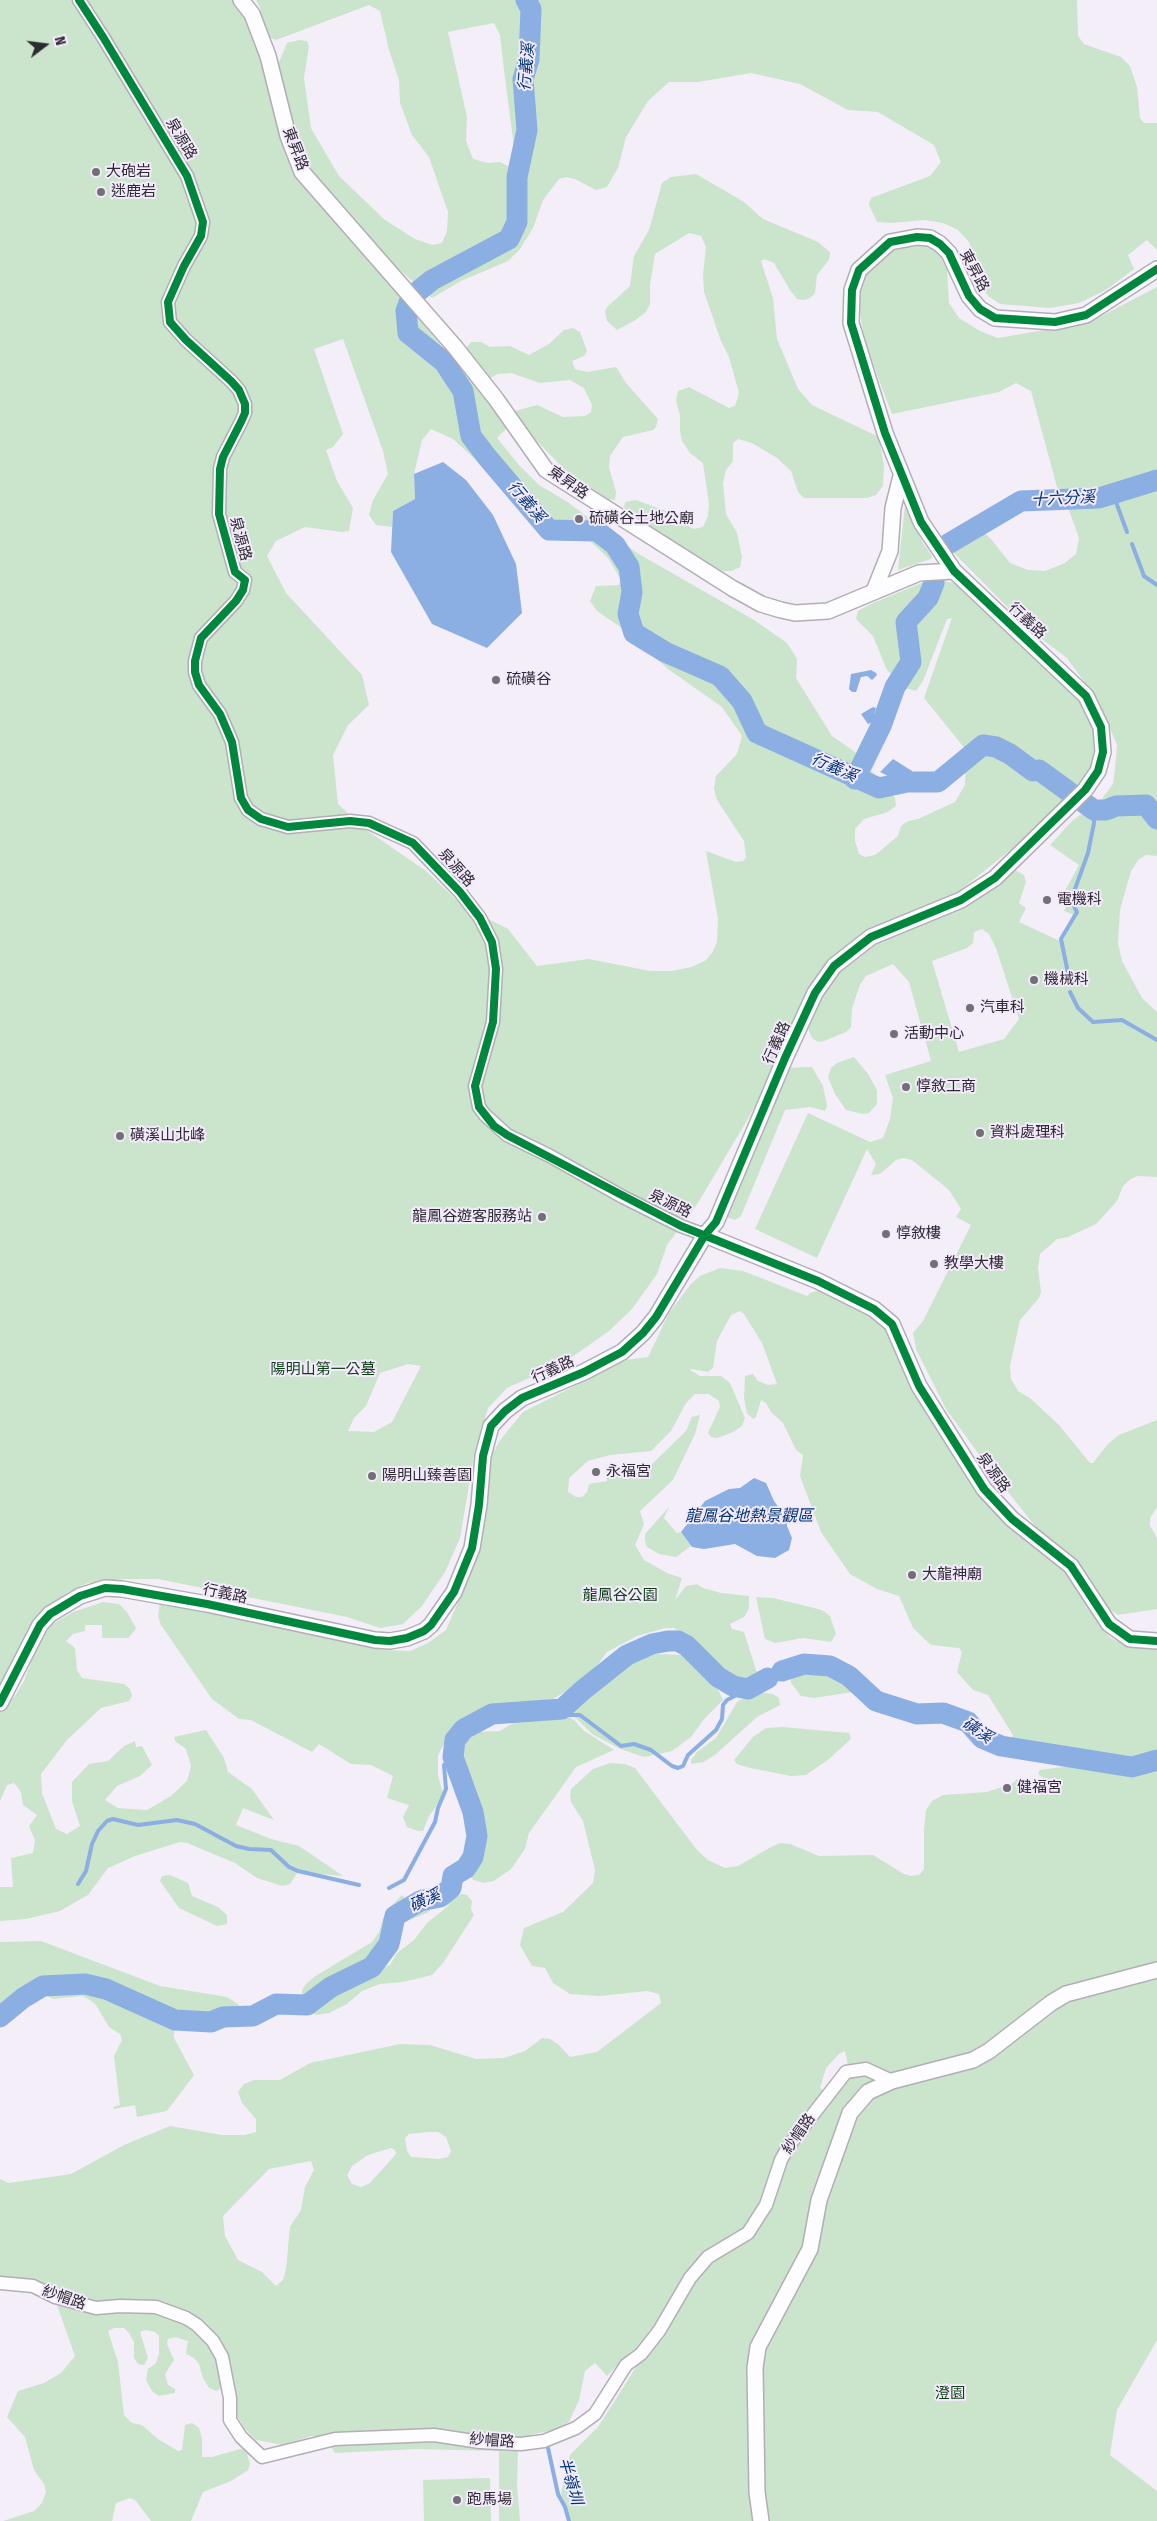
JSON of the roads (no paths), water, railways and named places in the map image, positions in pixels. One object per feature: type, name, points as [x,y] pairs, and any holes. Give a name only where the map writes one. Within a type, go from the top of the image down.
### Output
[{"type":"street","name":"泉源路","points":[[78,0],[104,37],[187,176],[202,222],[201,236],[184,266],[168,302],[170,322],[186,340],[231,381],[239,390],[245,404],[245,413],[223,457],[219,514],[235,572],[245,580],[243,590],[236,601],[201,638],[195,666],[199,685],[220,714],[232,742],[241,798],[248,810],[288,828],[350,821],[369,823],[413,844],[420,850],[465,898],[480,918],[492,942],[496,969],[493,1022],[475,1086],[479,1107],[485,1115],[507,1135],[681,1226],[818,1281],[874,1309],[892,1324],[919,1386],[984,1489],[1012,1519],[1071,1566],[1109,1624],[1130,1639],[1157,1641]]},
{"type":"street","name":"東昇路","points":[[241,0],[252,14],[268,56],[288,136],[302,172],[455,348],[496,399],[546,470],[732,588],[761,604],[795,613],[812,613],[840,607],[919,572],[954,571]]},
{"type":"street","name":"東昇路","points":[[901,476],[873,397],[852,323],[852,290],[859,270],[890,242],[916,237],[930,238],[940,244],[949,253],[969,296],[980,309],[995,318],[1013,320],[1055,322],[1086,315],[1157,270]]},
{"type":"street","name":"行義路","points":[[0,1703],[40,1626],[50,1614],[80,1596],[104,1588],[122,1589],[207,1604],[375,1640],[390,1641],[407,1638],[424,1631],[431,1625],[454,1592],[472,1548],[480,1505],[483,1456],[491,1426],[505,1411],[522,1398],[584,1372],[629,1347],[656,1316],[705,1235],[716,1222],[785,1058],[815,993],[834,966],[871,937],[960,900],[995,878],[1031,845],[1061,811],[1085,790],[1098,771],[1103,752],[1101,727],[1086,696],[954,571],[921,522],[901,476]]},
{"type":"street","points":[[874,591],[890,551],[893,508],[901,476]]},
{"type":"street","points":[[761,2521],[758,2500],[756,2444],[755,2368],[758,2347],[810,2249],[819,2200],[850,2113],[868,2092],[892,2081],[973,2060],[989,2051],[1051,2003],[1066,1994],[1157,1970]]},
{"type":"street","name":"紗帽路","points":[[0,2283],[33,2286],[55,2297],[96,2308],[120,2306],[156,2307],[186,2318],[197,2325],[213,2341],[222,2357],[230,2398],[230,2420],[240,2437],[262,2456],[335,2438],[434,2435],[480,2442],[521,2444],[544,2442],[576,2428],[595,2414],[626,2365],[641,2354],[659,2330],[690,2278],[708,2257],[748,2233],[766,2204],[781,2160],[790,2144],[846,2072],[866,2069],[892,2081]]},
{"type":"water","points":[[443,462],[466,480],[493,515],[516,564],[522,613],[487,648],[432,624],[391,552],[393,511],[415,499],[414,474]]},
{"type":"water","points":[[871,670],[877,675],[872,680],[867,676],[861,677],[856,692],[852,692],[849,689],[851,674]]},
{"type":"water","points":[[873,707],[876,708],[874,714],[876,721],[868,724],[861,714]]},
{"type":"water","points":[[893,759],[912,771],[909,778],[890,777],[880,772]]},
{"type":"water","name":"龍鳳谷地熱景觀區","points":[[754,1478],[766,1483],[774,1501],[787,1519],[787,1526],[792,1538],[789,1550],[775,1558],[757,1556],[735,1544],[704,1549],[692,1547],[681,1532],[705,1501],[729,1489],[740,1488]]},
{"type":"waterway","name":"行義溪","points":[[526,0],[531,9],[529,59],[523,79],[527,130],[517,177],[517,222],[509,239],[432,280],[411,297],[406,311],[408,333],[444,362],[463,391],[471,436],[487,457],[549,530],[597,531],[615,545],[629,567],[632,592],[628,614],[634,633],[665,652],[720,676],[742,701],[757,733],[879,788],[907,782],[938,782],[983,745],[996,747],[1010,754],[1033,771],[1039,770],[1094,810],[1106,810],[1116,806],[1146,805],[1157,819]]},
{"type":"waterway","name":"十六分溪","points":[[948,544],[1021,501],[1099,498],[1157,480]]},
{"type":"waterway","points":[[1113,494],[1127,532]]},
{"type":"waterway","points":[[1132,544],[1144,576],[1157,585]]},
{"type":"waterway","name":"十六分溪","points":[[855,779],[881,726],[895,687],[911,662],[906,622],[928,598],[934,583]]},
{"type":"waterway","points":[[1069,978],[1061,939],[1077,912],[1071,900],[1088,853],[1094,823],[1094,810]]},
{"type":"waterway","points":[[1070,992],[1078,1008],[1093,1022],[1122,1020],[1157,1040]]},
{"type":"waterway","name":"磺溪","points":[[0,2017],[23,1998],[43,1986],[85,1984],[106,1989],[175,2020],[211,2022],[223,2017],[253,2016],[276,2004],[307,2005],[331,1987],[372,1967],[389,1944],[395,1916],[420,1901],[440,1897],[451,1888],[453,1876],[466,1868],[473,1857],[477,1836],[473,1812],[453,1757],[455,1740],[464,1729],[492,1714],[562,1709],[627,1655],[652,1644],[668,1641],[678,1641],[687,1646],[718,1677],[733,1686],[748,1689],[768,1678]]},
{"type":"waterway","name":"磺溪","points":[[782,1671],[804,1664],[830,1666],[849,1676],[876,1701],[917,1714],[943,1713],[968,1722],[982,1738],[1001,1746],[1132,1767],[1157,1760]]},
{"type":"waterway","points":[[562,1709],[570,1715],[580,1715],[621,1746],[634,1744],[651,1750],[672,1766],[678,1768],[683,1766],[688,1755],[716,1730],[722,1719],[723,1705],[727,1700],[748,1689]]},
{"type":"waterway","points":[[389,1888],[404,1880],[435,1822],[438,1808],[446,1789],[444,1765],[453,1757]]},
{"type":"waterway","points":[[78,1884],[86,1871],[92,1844],[98,1831],[107,1821],[113,1819],[138,1825],[177,1820],[195,1824],[236,1846],[249,1849],[271,1850],[289,1867],[298,1871],[359,1885]]},
{"type":"waterway","name":"半嶺圳","points":[[548,2448],[558,2494],[565,2507],[569,2521]]},
{"type":"place","name":"大砲岩","points":[[96,172]]},
{"type":"place","name":"迷鹿岩","points":[[101,192]]},
{"type":"place","name":"硫磺谷土地公廟","points":[[579,519]]},
{"type":"place","name":"硫磺谷","points":[[496,680]]},
{"type":"place","name":"電機科","points":[[1047,900]]},
{"type":"place","name":"機械科","points":[[1034,980]]},
{"type":"place","name":"汽車科","points":[[970,1008]]},
{"type":"place","name":"活動中心","points":[[894,1034]]},
{"type":"place","name":"惇敘工商","points":[[906,1087]]},
{"type":"place","name":"資料處理科","points":[[980,1133]]},
{"type":"place","name":"磺溪山北峰","points":[[120,1136]]},
{"type":"place","name":"龍鳳谷遊客服務站","points":[[542,1217]]},
{"type":"place","name":"惇敘樓","points":[[886,1234]]},
{"type":"place","name":"教學大樓","points":[[934,1264]]},
{"type":"place","name":"永福宮","points":[[596,1472]]},
{"type":"place","name":"陽明山臻善園","points":[[372,1476]]},
{"type":"place","name":"大龍神廟","points":[[912,1575]]},
{"type":"place","name":"健福宮","points":[[1007,1788]]},
{"type":"place","name":"跑馬場","points":[[457,2500]]},
{"type":"park label","name":"陽明山第一公墓","points":[[323,1370]]},
{"type":"park label","name":"龍鳳谷公園","points":[[620,1596]]},
{"type":"park label","name":"澄園","points":[[950,2394]]}]
